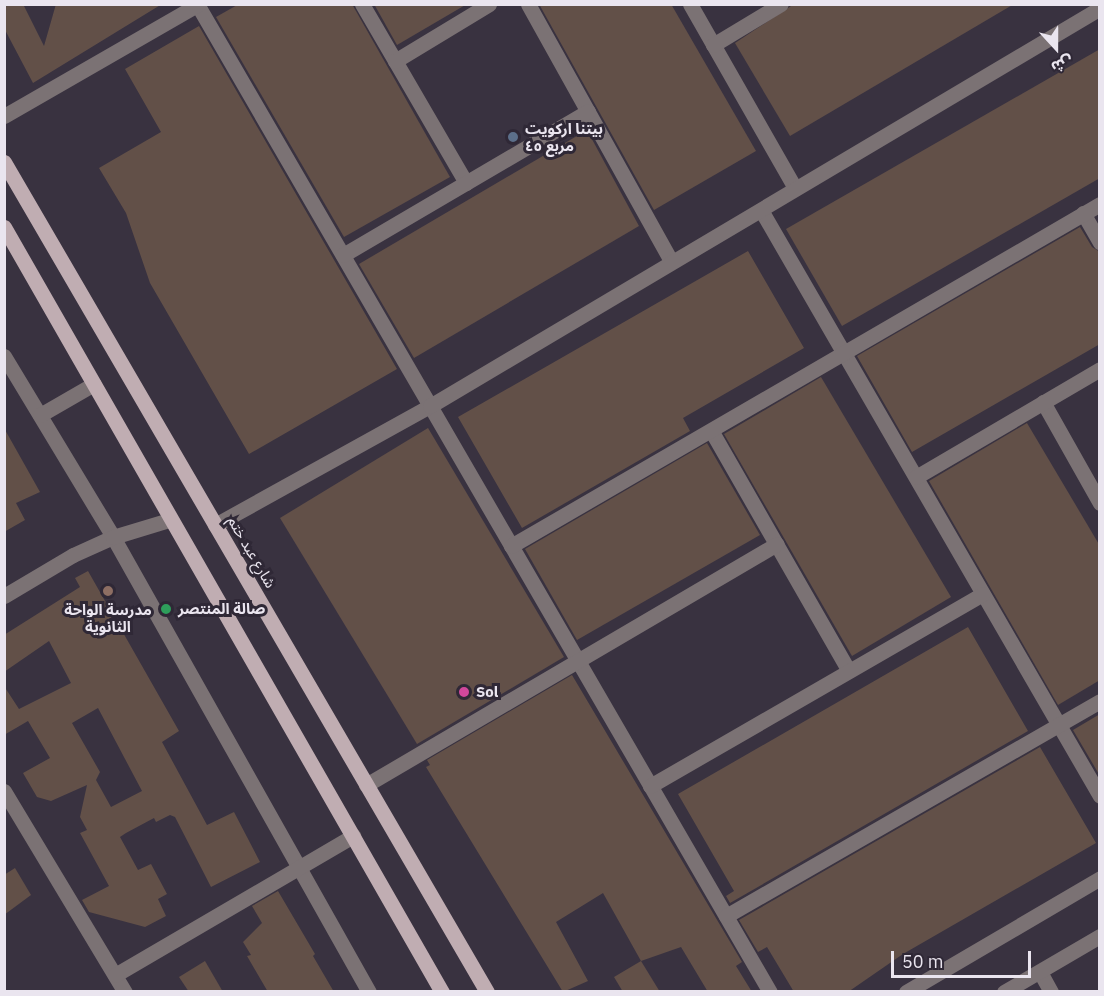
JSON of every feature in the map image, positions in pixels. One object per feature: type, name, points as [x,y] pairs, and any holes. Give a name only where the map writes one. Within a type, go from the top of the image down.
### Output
[{"type":"main road","name":"شارع عبد ختم","points":[[4,162],[487,992]]},
{"type":"main road","points":[[4,227],[442,992]]},
{"type":"street","points":[[362,4],[466,183]]},
{"type":"street","points":[[395,61],[489,4]]},
{"type":"street","points":[[528,4],[671,261]]},
{"type":"street","points":[[690,4],[795,188]]},
{"type":"street","points":[[713,45],[781,4]]},
{"type":"street","points":[[4,116],[198,5],[770,992]]},
{"type":"street","points":[[215,525],[430,406],[1100,8]]},
{"type":"street","points":[[343,255],[588,111]]},
{"type":"street","points":[[511,546],[712,432],[1100,204]]},
{"type":"street","points":[[761,210],[846,352],[982,594],[1100,796]]},
{"type":"street","points":[[1083,213],[1100,242]]},
{"type":"street","points":[[4,356],[113,537],[301,865],[369,992]]},
{"type":"street","points":[[916,477],[1100,369]]},
{"type":"street","points":[[40,415],[94,384]]},
{"type":"street","points":[[1043,402],[1100,503]]},
{"type":"street","points":[[712,432],[849,671]]},
{"type":"street","points":[[4,596],[113,537],[170,520]]},
{"type":"street","points":[[366,785],[776,544]]},
{"type":"street","points":[[650,786],[982,594]]},
{"type":"street","points":[[726,916],[1100,701]]},
{"type":"street","points":[[4,791],[125,992]]},
{"type":"street","points":[[115,975],[353,836]]},
{"type":"street","points":[[906,992],[1100,878]]},
{"type":"street","points":[[1004,992],[1100,936]]},
{"type":"street","points":[[1040,972],[1051,992]]},
{"type":"building","points":[[4,4],[23,4],[44,46],[56,4],[162,4],[33,83],[4,28]]},
{"type":"building","points":[[239,4],[352,4],[450,177],[344,237],[216,17]]},
{"type":"building","points":[[374,4],[467,4],[397,45]]},
{"type":"building","points":[[539,4],[671,4],[756,151],[654,210]]},
{"type":"building","points":[[794,4],[1014,4],[790,136],[735,43]]},
{"type":"building","points":[[199,26],[397,369],[249,454],[150,283],[126,213],[99,168],[161,132],[125,69]]},
{"type":"building","points":[[1100,49],[1100,178],[842,326],[786,229]]},
{"type":"building","points":[[587,130],[639,226],[414,358],[359,264]]},
{"type":"building","points":[[1080,227],[1092,247],[1100,252],[1100,344],[912,452],[857,356]]},
{"type":"building","points":[[748,251],[804,348],[683,418],[690,431],[522,528],[458,417]]},
{"type":"building","points":[[821,377],[951,597],[852,656],[724,434]]},
{"type":"building","points":[[1027,423],[1100,546],[1100,680],[1058,705],[929,481]]},
{"type":"building","points":[[4,428],[40,492],[16,503],[25,520],[4,532]]},
{"type":"building","points":[[428,428],[564,657],[417,744],[280,518]]},
{"type":"building","points":[[707,443],[760,535],[577,640],[525,549]]},
{"type":"building","points":[[88,571],[179,731],[162,742],[207,825],[234,812],[260,862],[211,887],[175,817],[170,815],[156,822],[154,818],[126,833],[120,837],[138,870],[151,864],[167,894],[158,899],[166,916],[145,927],[89,912],[82,900],[109,886],[80,833],[87,830],[80,817],[87,785],[51,801],[37,797],[23,773],[50,758],[28,721],[4,735],[4,686],[19,709],[71,683],[49,641],[4,672],[4,635],[80,587],[75,578]],"holes":[[[98,708],[142,791],[111,807],[96,780],[100,772],[72,723]]]},
{"type":"building","points":[[968,627],[1028,731],[730,903],[726,896],[734,891],[678,794]]},
{"type":"building","points":[[572,675],[742,962],[736,966],[752,992],[708,992],[681,947],[641,961],[603,893],[556,922],[588,981],[563,992],[426,767],[430,765],[427,760]]},
{"type":"building","points":[[1100,714],[1100,776],[1073,730]]},
{"type":"building","points":[[1040,747],[1096,843],[903,954],[848,992],[794,992],[767,947],[758,952],[739,920]]},
{"type":"building","points":[[15,868],[31,895],[4,915],[4,875]]},
{"type":"building","points":[[278,891],[315,954],[313,956],[334,992],[268,992],[247,956],[251,955],[243,942],[262,923],[252,906]]},
{"type":"building","points":[[205,961],[223,992],[189,992],[179,977]]},
{"type":"building","points":[[641,961],[660,992],[623,992],[614,977]]},
{"type":"place","name":"بيتنا اركويت مربع ٤٥","points":[[513,137]]},
{"type":"place","name":"مدرسة الواحة الثانوية","points":[[108,591]]},
{"type":"place","name":"صالة المنتصر","points":[[166,609]]},
{"type":"place","name":"Sol","points":[[464,692]]}]
